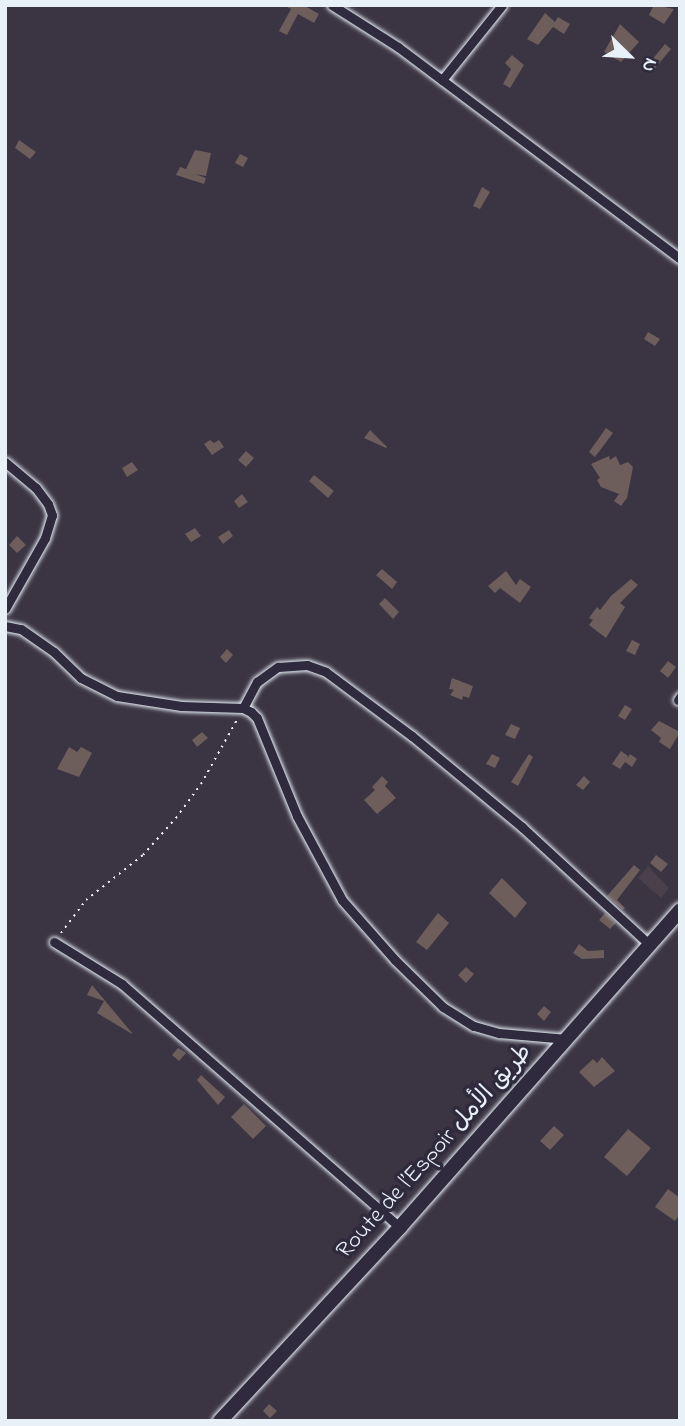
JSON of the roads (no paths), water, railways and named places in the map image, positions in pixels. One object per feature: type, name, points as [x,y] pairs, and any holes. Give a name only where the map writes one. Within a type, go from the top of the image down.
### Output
[{"type":"highway","name":"Route de l’Espoir طريق الأمل","points":[[220,1421],[400,1227],[680,910]]},
{"type":"street","points":[[331,5],[380,35],[442,80],[680,260]]},
{"type":"street","points":[[442,80],[502,5]]},
{"type":"street","points":[[5,462],[36,488],[52,515],[45,538],[5,609]]},
{"type":"street","points":[[5,626],[21,629],[54,652],[81,678],[117,696],[181,706],[243,708],[257,718],[297,816],[342,900],[395,960],[443,1007],[474,1027],[499,1033],[567,1039]]},
{"type":"street","points":[[243,708],[257,682],[278,667],[307,665],[326,672],[412,736],[512,818],[650,944]]},
{"type":"street","points":[[54,942],[122,984],[283,1128],[400,1227]]}]
